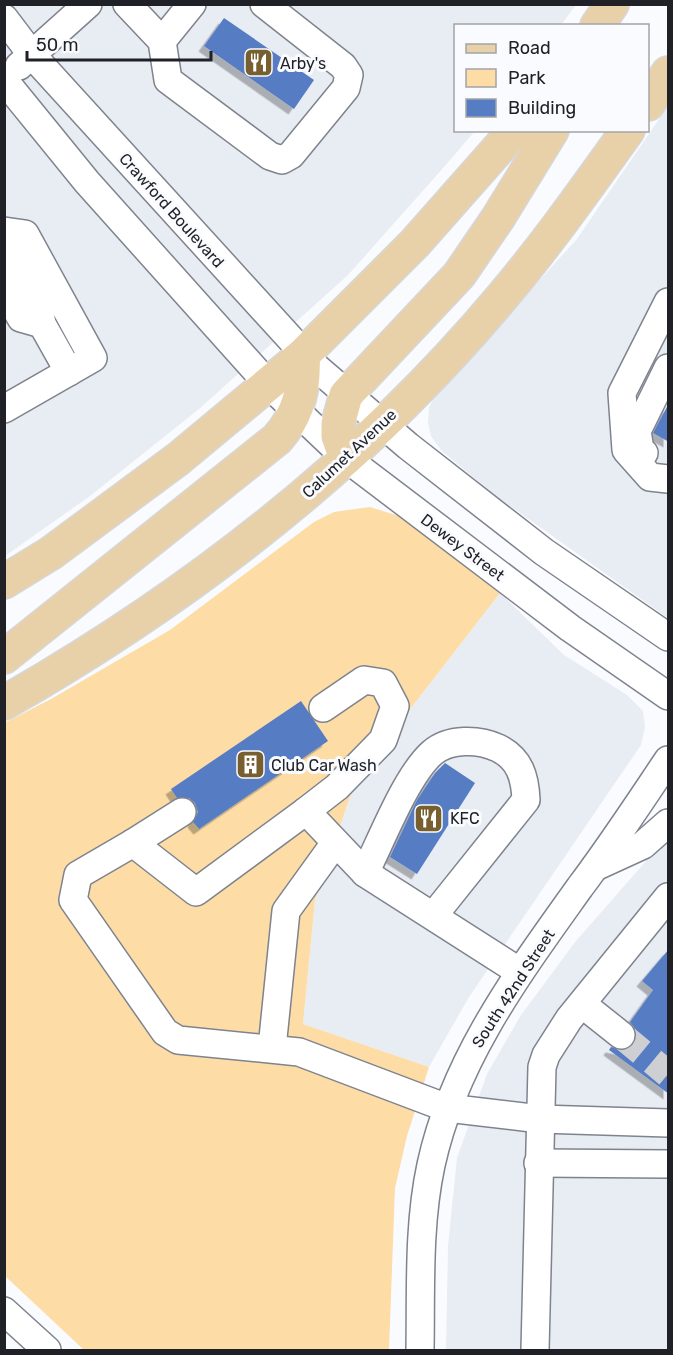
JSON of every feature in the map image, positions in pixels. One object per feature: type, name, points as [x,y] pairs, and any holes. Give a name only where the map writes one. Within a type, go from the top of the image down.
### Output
[{"type":"main road","points":[[649,103],[669,73]]},
{"type":"main road","points":[[4,582],[51,553],[178,459],[303,355],[415,243],[513,132]]},
{"type":"main road","points":[[346,458],[338,436],[338,424],[346,395],[459,275],[498,218],[551,132]]},
{"type":"main road","name":"Calumet Avenue","points":[[4,703],[108,641],[190,585],[278,518],[346,458],[442,364],[501,298],[626,132]]},
{"type":"main road","points":[[4,657],[258,456],[283,432],[296,412],[303,385],[303,355]]},
{"type":"street","points":[[88,4],[4,80],[81,175],[268,384]]},
{"type":"street","points":[[127,4],[162,41],[168,80],[270,156],[282,160],[291,155],[346,88],[349,75],[343,66],[264,4]]},
{"type":"street","points":[[162,41],[192,4]]},
{"type":"street","name":"Crawford Boulevard","points":[[4,18],[32,56],[303,355],[346,395]]},
{"type":"street","points":[[4,231],[25,234],[93,358],[4,409]]},
{"type":"street","points":[[4,242],[21,251],[47,299],[42,324]]},
{"type":"street","points":[[4,249],[39,307],[42,324],[69,372]]},
{"type":"street","points":[[4,267],[30,314],[42,324]]},
{"type":"street","points":[[4,288],[21,318],[42,324]]},
{"type":"street","points":[[669,302],[622,393],[626,450],[650,477],[669,479]]},
{"type":"street","points":[[669,368],[637,431],[640,450],[669,471]]},
{"type":"street","name":"Dewey Street","points":[[268,384],[346,458],[570,628],[669,696]]},
{"type":"street","points":[[346,395],[544,552],[669,637]]},
{"type":"street","points":[[133,843],[196,892],[337,787],[383,740],[395,706],[383,683],[364,680],[323,708]]},
{"type":"street","points":[[365,873],[414,776],[433,752],[459,742],[485,742],[510,754],[525,776],[526,800],[435,915]]},
{"type":"street","name":"South 42nd Street","points":[[420,1350],[425,1209],[431,1166],[447,1108],[478,1041],[520,972],[669,760]]},
{"type":"street","points":[[182,812],[78,875],[73,900],[165,1032],[178,1040],[299,1052],[447,1108],[540,1119],[669,1123]]},
{"type":"street","points":[[306,812],[365,873],[435,915],[520,972]]},
{"type":"street","points":[[595,867],[643,845],[669,823]]},
{"type":"street","points":[[272,1048],[286,911],[335,843]]},
{"type":"street","points":[[535,1350],[542,1067],[546,1055],[582,1004],[669,897]]},
{"type":"street","points":[[582,1004],[621,1035]]},
{"type":"street","points":[[538,1162],[669,1164]]},
{"type":"street","points":[[4,1311],[47,1350]]},
{"type":"shaded area","points":[[5,5],[576,5],[562,24],[454,24],[454,132],[474,132],[348,275],[199,409],[90,496],[5,556]]},
{"type":"shaded area","points":[[668,106],[668,618],[499,498],[467,472],[441,450],[431,436],[428,423],[429,407],[437,392],[577,239]]},
{"type":"shaded area","points":[[500,593],[564,655],[627,695],[643,711],[645,727],[641,745],[469,997],[429,1067],[303,1024],[315,900],[356,779]]},
{"type":"shaded area","points":[[668,836],[668,1350],[446,1350],[448,1246],[457,1158],[487,1074],[521,1015],[576,941]]},
{"type":"green space","points":[[370,507],[402,517],[500,593],[356,779],[315,900],[303,1024],[429,1067],[407,1136],[395,1188],[389,1350],[84,1350],[5,1276],[4,723],[51,699],[170,630],[314,522],[334,512]]},
{"type":"building","name":"Arby's","points":[[224,18],[314,80],[294,109],[204,46]]},
{"type":"building","points":[[669,403],[669,442],[653,433]]},
{"type":"building","name":"Club Car Wash","points":[[301,701],[328,741],[199,829],[193,822],[198,812],[195,803],[189,798],[177,798],[171,789]]},
{"type":"building","name":"KFC","points":[[445,763],[475,783],[417,874],[390,857],[417,800],[435,773]]},
{"type":"building","points":[[669,949],[669,1094],[609,1050],[611,1047],[626,1050],[634,1044],[636,1030],[630,1022],[653,990],[642,981]]},
{"type":"tunnel","points":[[621,1035],[668,1074]]},
{"type":"place","name":"Arby's","points":[[259,63]]},
{"type":"place","name":"Club Car Wash","points":[[250,765]]},
{"type":"place","name":"KFC","points":[[429,818]]}]
